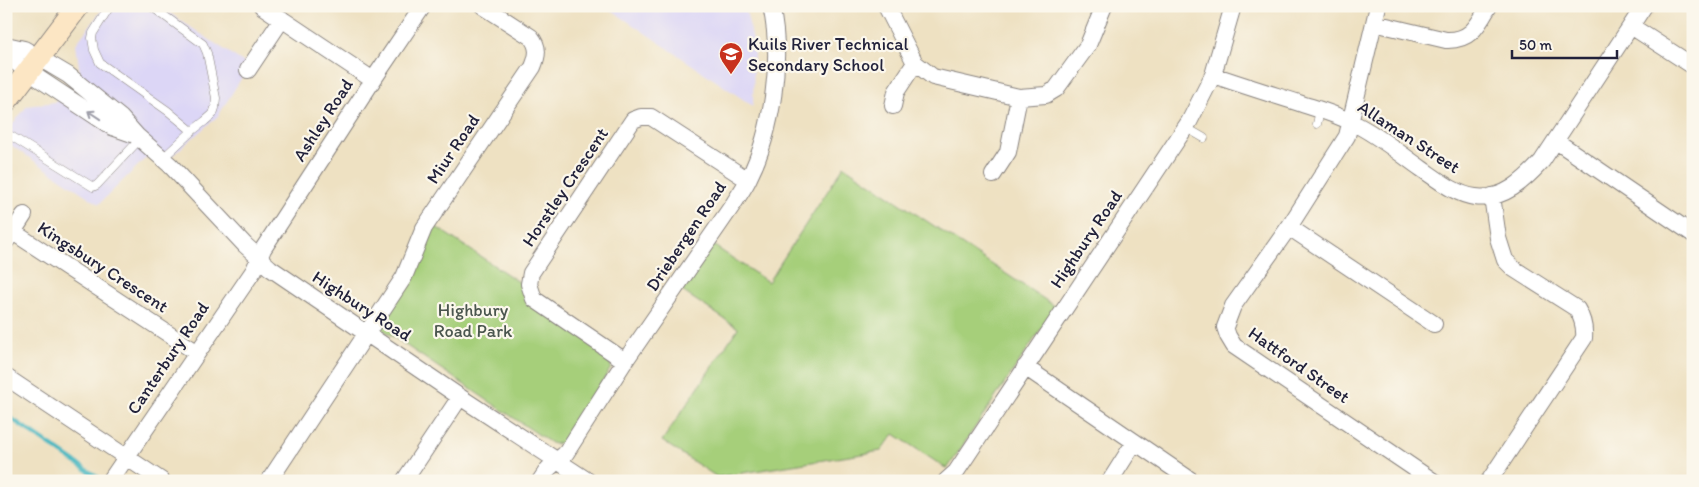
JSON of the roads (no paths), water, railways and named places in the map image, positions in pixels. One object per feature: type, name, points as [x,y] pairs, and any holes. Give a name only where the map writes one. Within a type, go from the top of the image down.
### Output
[{"type":"street","points":[[6,101],[78,6]]},
{"type":"street","points":[[262,6],[373,80]]},
{"type":"street","name":"Ashley Road","points":[[259,258],[263,249],[423,6]]},
{"type":"street","name":"Miur Road","points":[[367,334],[404,277],[424,228],[533,67],[537,56],[536,43],[531,37],[483,6]]},
{"type":"street","name":"Driebergen Road","points":[[540,481],[548,469],[566,453],[624,361],[748,180],[759,152],[769,117],[774,83],[776,59],[774,20],[771,6]]},
{"type":"street","points":[[886,6],[915,64],[933,77],[1019,96],[1046,95],[1056,89],[1088,45],[1104,6]]},
{"type":"street","name":"Highbury Road","points":[[946,481],[956,472],[1185,127],[1213,75],[1232,6]]},
{"type":"street","name":"Hattford Street","points":[[1378,6],[1351,122],[1346,136],[1289,226],[1233,306],[1225,327],[1234,346],[1433,481]]},
{"type":"street","points":[[1374,23],[1446,40],[1456,40],[1471,33],[1489,6]]},
{"type":"street","name":"Allaman Street","points":[[1213,75],[1319,117],[1351,122],[1370,132],[1443,184],[1456,191],[1476,197],[1492,196],[1513,188],[1527,178],[1542,161],[1644,6]]},
{"type":"street","points":[[248,70],[282,19]]},
{"type":"street","points":[[1631,26],[1693,66]]},
{"type":"street","points":[[6,45],[24,49],[34,65]]},
{"type":"street","points":[[6,49],[15,62],[34,65]]},
{"type":"street","points":[[894,106],[896,92],[915,64]]},
{"type":"street","name":"Highbury Road","points":[[34,65],[112,127],[138,137],[163,158],[245,245],[289,282],[588,481]]},
{"type":"street","points":[[993,175],[1008,152],[1019,96]]},
{"type":"street","name":"Horstley Crescent","points":[[624,361],[534,299],[529,284],[532,273],[633,120],[641,117],[652,117],[748,180]]},
{"type":"street","points":[[1556,141],[1693,234]]},
{"type":"street","points":[[1489,481],[1584,338],[1582,318],[1577,310],[1514,269],[1506,260],[1498,238],[1492,196]]},
{"type":"street","name":"Kingsbury Crescent","points":[[24,215],[10,236],[196,352]]},
{"type":"street","points":[[1289,226],[1434,324]]},
{"type":"street","name":"Canterbury Road","points":[[118,469],[196,352],[254,270],[259,258]]},
{"type":"street","points":[[269,481],[367,334]]},
{"type":"street","points":[[1025,367],[1192,481]]},
{"type":"street","points":[[6,377],[118,469],[162,481]]},
{"type":"street","points":[[404,481],[460,397]]},
{"type":"street","points":[[1110,481],[1134,443]]},
{"type":"lane","points":[[110,6],[93,33],[92,43],[97,58],[192,131]]},
{"type":"lane","points":[[151,6],[203,44],[216,103],[213,114],[163,158]]},
{"type":"lane","points":[[1185,127],[1204,138]]},
{"type":"lane","points":[[11,136],[94,187],[138,137]]},
{"type":"waterway","points":[[6,415],[103,481]]},
{"type":"place","name":"Kuils River Technical Secondary School","points":[[731,75]]},
{"type":"park label","name":"Highbury Road Park","points":[[473,320]]}]
